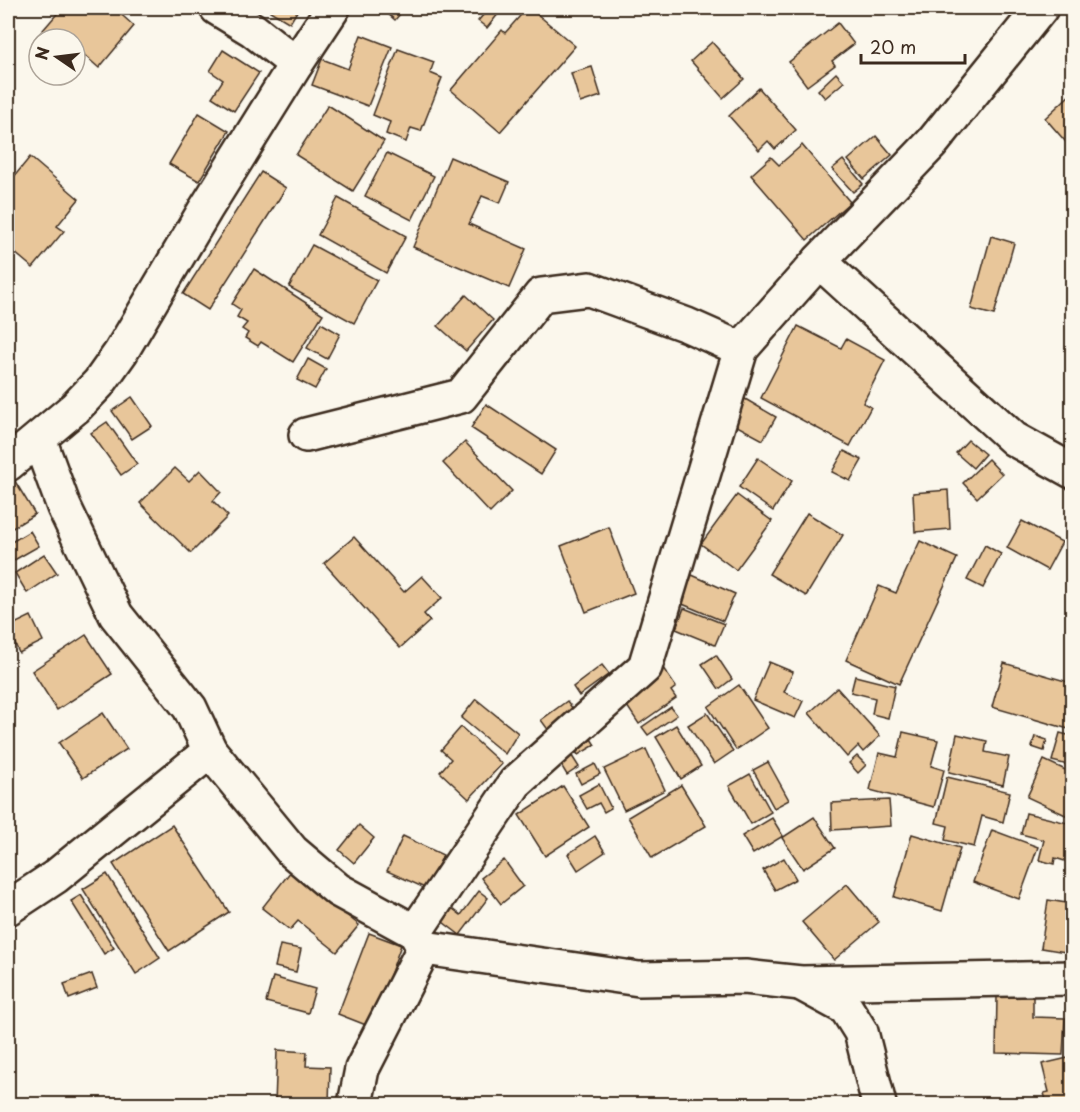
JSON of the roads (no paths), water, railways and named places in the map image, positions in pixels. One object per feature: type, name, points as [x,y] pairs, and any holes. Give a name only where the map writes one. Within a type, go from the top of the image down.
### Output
[{"type":"street","points":[[217,8],[253,30],[296,64]]},
{"type":"street","points":[[8,465],[75,408],[99,383],[121,352],[205,210],[333,8]]},
{"type":"street","points":[[355,1104],[362,1069],[419,940],[515,783],[645,667],[741,349],[819,261],[932,143],[1041,8]]},
{"type":"street","points":[[819,261],[1014,439],[1072,471]]},
{"type":"street","points":[[306,435],[461,396],[541,295],[589,289],[687,325],[741,349]]},
{"type":"street","points":[[39,439],[64,507],[116,615],[190,708],[210,751],[292,851],[338,890],[419,940],[639,979],[745,977],[801,983],[1072,978]]},
{"type":"street","points":[[8,908],[55,877],[210,751]]},
{"type":"street","points":[[801,983],[846,1008],[861,1032],[879,1104]]}]
